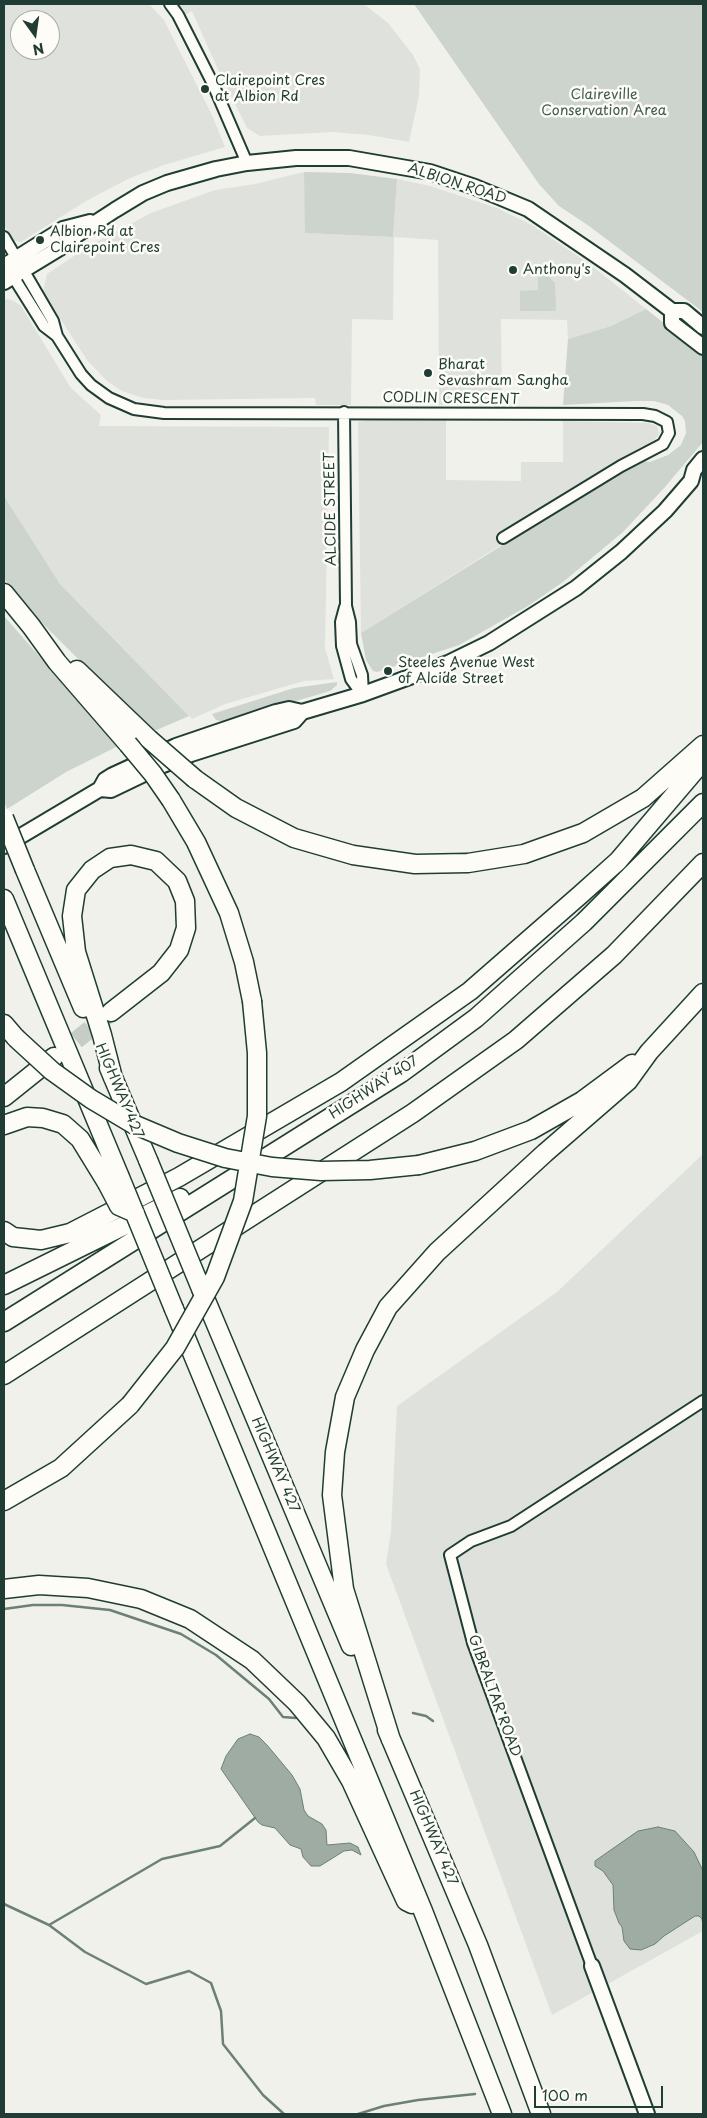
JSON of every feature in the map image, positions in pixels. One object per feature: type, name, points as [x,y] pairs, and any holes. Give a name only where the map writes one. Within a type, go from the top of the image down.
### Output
[{"type":"highway","points":[[4,593],[57,662],[153,774],[196,842],[229,913],[244,962],[252,1000],[257,1053],[258,1116],[243,1201],[215,1277],[175,1348],[130,1406],[61,1468],[4,1501]]},
{"type":"highway","points":[[31,626],[149,739],[195,779],[236,808],[294,838],[353,855],[415,864],[468,863],[524,854],[583,833],[643,798],[703,745]]},
{"type":"highway","points":[[4,1231],[13,1237],[41,1240],[70,1233],[179,1176],[341,1082],[470,991],[587,889],[618,861],[703,761]]},
{"type":"highway","name":"HIGHWAY 407","points":[[4,1322],[401,1072],[476,1018],[584,922],[703,803]]},
{"type":"highway","name":"HIGHWAY 427","points":[[4,818],[478,1945],[541,2114]]},
{"type":"highway","points":[[112,1012],[161,973],[179,950],[186,928],[185,901],[177,880],[156,861],[131,856],[110,858],[92,870],[76,890],[72,916],[76,952],[102,1035],[113,1078]]},
{"type":"highway","points":[[4,1375],[413,1113],[516,1040],[614,955],[703,863]]},
{"type":"highway","points":[[4,899],[113,1179],[119,1206],[135,1213],[423,1911],[502,2114]]},
{"type":"highway","points":[[391,1740],[344,1589],[332,1495],[335,1452],[345,1398],[365,1350],[388,1307],[437,1252],[545,1153],[628,1081],[648,1052],[703,993]]},
{"type":"highway","points":[[4,1024],[16,1038],[52,1071],[91,1099],[134,1124],[178,1143],[224,1158],[272,1167],[321,1171],[370,1170],[419,1165],[476,1151],[531,1130],[582,1101],[648,1052]]},
{"type":"highway","points":[[4,1097],[54,1057]]},
{"type":"highway","points":[[4,1125],[27,1117],[43,1118],[63,1124],[80,1139],[113,1179]]},
{"type":"highway","points":[[4,1285],[283,1146]]},
{"type":"highway","points":[[4,1588],[39,1586],[88,1588],[141,1599],[190,1619],[252,1660],[297,1703],[326,1738],[350,1781],[406,1901],[423,1911]]},
{"type":"main road","name":"ALBION ROAD","points":[[14,276],[73,240],[75,236],[143,193],[167,183],[216,168],[247,163],[296,158],[349,158],[420,170],[475,187],[528,209],[626,274],[672,311],[684,311],[703,327]]},
{"type":"main road","name":"ALBION ROAD","points":[[8,262],[63,228],[101,219]]},
{"type":"main road","name":"ALBION ROAD","points":[[672,311],[672,323],[703,347]]},
{"type":"main road","points":[[4,846],[100,789],[111,790],[191,754],[294,721],[302,712],[363,694],[448,663],[489,643],[576,588],[621,552],[697,481],[694,470],[703,459]]},
{"type":"main road","name":"GIBRALTAR ROAD","points":[[592,1966],[647,2114]]},
{"type":"street","points":[[170,4],[178,15],[212,82],[247,163]]},
{"type":"street","name":"CODLIN CRESCENT","points":[[4,237],[8,262],[14,276],[44,326],[57,336],[72,361],[91,385],[109,398],[134,409],[164,413],[643,414],[655,416],[667,422],[669,432],[663,444],[621,466],[504,538]]},
{"type":"street","name":"ALCIDE STREET","points":[[344,412],[346,606],[341,622],[342,646],[351,679],[363,694]]},
{"type":"street","name":"GIBRALTAR ROAD","points":[[592,1966],[473,1643],[450,1555],[471,1541],[511,1526],[703,1401]]},
{"type":"shaded area","points":[[4,4],[149,4],[164,20],[212,115],[225,147],[164,165],[130,178],[86,201],[21,242],[15,241],[4,226]]},
{"type":"shaded area","points":[[178,4],[364,4],[388,23],[413,55],[420,69],[419,96],[409,142],[369,135],[332,132],[260,136],[247,128],[192,11],[185,15]]},
{"type":"shaded area","points":[[304,172],[306,233],[393,237],[397,179],[430,186],[497,208],[532,225],[591,265],[646,309],[611,326],[568,339],[567,320],[501,319],[502,405],[439,405],[438,240],[394,237],[393,320],[352,319],[351,405],[316,405],[315,398],[163,400],[143,398],[122,391],[107,381],[87,360],[43,292],[47,274],[89,246],[151,213],[215,190],[255,184]]},
{"type":"shaded area","points":[[7,299],[21,306],[71,388],[101,415],[99,426],[329,427],[325,648],[334,679],[304,681],[225,704],[192,719],[60,584],[4,496],[4,301]]},
{"type":"shaded area","points":[[370,419],[446,420],[446,480],[521,481],[521,462],[563,462],[563,421],[648,423],[657,426],[659,433],[652,442],[521,519],[520,533],[361,633],[358,422]]},
{"type":"shaded area","points":[[703,1154],[703,1931],[552,2015],[386,1564],[391,1531],[397,1406],[557,1292]]},
{"type":"shaded area","points":[[250,1734],[259,1737],[292,1775],[300,1789],[304,1810],[308,1816],[322,1824],[326,1830],[327,1845],[350,1843],[358,1847],[361,1855],[352,1850],[344,1851],[320,1866],[311,1866],[303,1857],[301,1849],[290,1845],[275,1828],[258,1822],[221,1769],[226,1756],[238,1739]]},
{"type":"shaded area","points":[[658,1827],[675,1831],[694,1852],[703,1871],[703,1926],[702,1919],[699,1916],[695,1916],[655,1944],[641,1950],[630,1949],[624,1941],[622,1927],[614,1910],[613,1885],[603,1871],[595,1866],[595,1861],[638,1831]]},
{"type":"green space","name":"Claireville Conservation Area","points":[[414,4],[703,4],[703,312],[589,226],[559,206],[539,184]]},
{"type":"green space","points":[[304,172],[350,173],[397,179],[393,237],[305,233]]},
{"type":"green space","points":[[538,275],[547,275],[555,283],[556,311],[520,311],[520,291],[538,290]]},
{"type":"green space","points":[[646,309],[703,354],[703,442],[623,532],[563,582],[528,606],[459,645],[377,672],[373,671],[366,660],[361,633],[625,469],[642,461],[650,462],[668,455],[681,445],[686,433],[685,421],[682,416],[668,405],[654,401],[635,401],[563,405],[568,339],[611,326]]},
{"type":"green space","points":[[4,496],[60,584],[189,716],[152,732],[43,624],[4,579]]},
{"type":"green space","points":[[4,616],[118,746],[66,772],[7,809],[4,801]]},
{"type":"green space","points":[[337,682],[337,685],[330,691],[225,722],[216,720],[212,714],[294,688]]},
{"type":"waterway","points":[[4,1609],[33,1605],[62,1605],[110,1610],[181,1634],[216,1655],[269,1699],[283,1717],[296,1718]]},
{"type":"waterway","points":[[413,1713],[426,1716],[433,1721]]},
{"type":"waterway","points":[[49,1925],[162,1859],[220,1846],[255,1818]]},
{"type":"waterway","points":[[4,1904],[49,1925],[85,1952],[146,1984],[189,1971],[211,1983],[221,2011],[223,2044],[263,2095],[284,2114]]},
{"type":"waterway","points":[[358,2114],[384,2106],[418,2100],[475,2094]]},
{"type":"tunnel","points":[[55,1057],[109,1014]]},
{"type":"place","name":"Clairepoint Cres at Albion Rd","points":[[205,89]]},
{"type":"place","name":"Albion Rd at Clairepoint Cres","points":[[40,240]]},
{"type":"place","name":"Anthony's","points":[[513,270]]},
{"type":"place","name":"Bharat Sevashram Sangha","points":[[428,373]]},
{"type":"place","name":"Steeles Avenue West of Alcide Street","points":[[388,671]]}]
